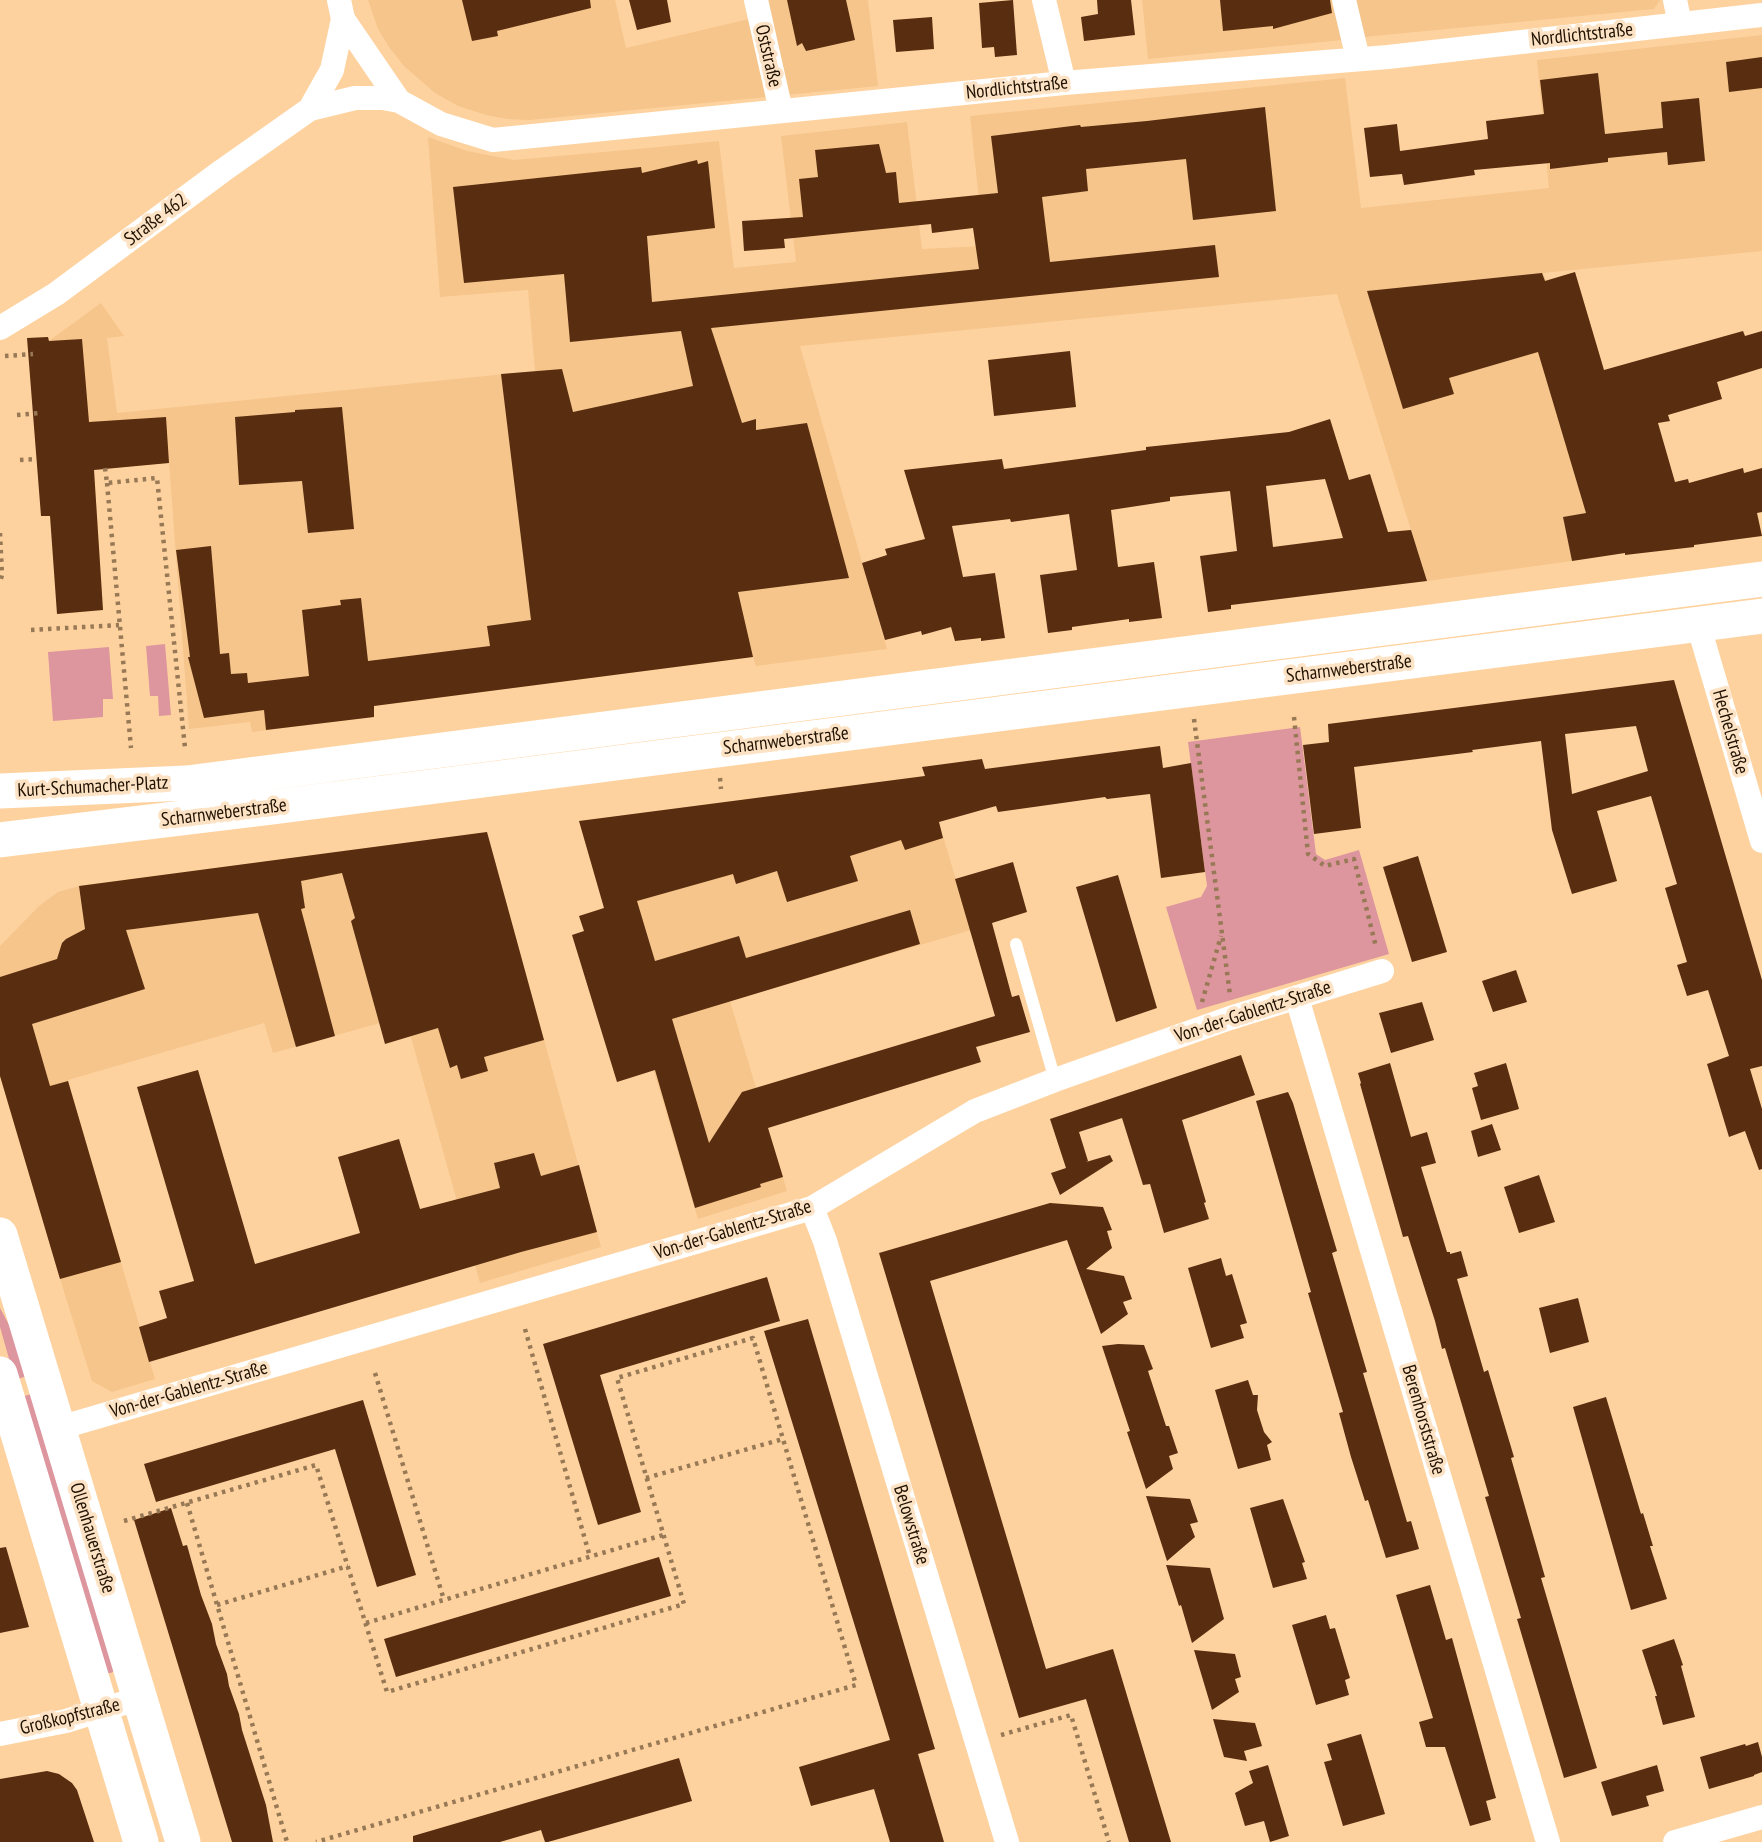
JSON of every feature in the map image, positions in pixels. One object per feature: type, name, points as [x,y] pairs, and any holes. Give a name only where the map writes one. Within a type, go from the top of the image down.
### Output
[{"type":"main road","name":"Scharnweberstraße","points":[[187,783],[1762,579]]},
{"type":"main road","points":[[1690,589],[1698,624]]},
{"type":"main road","name":"Scharnweberstraße","points":[[0,840],[1762,616]]},
{"type":"main road","points":[[1452,619],[1457,655]]},
{"type":"main road","name":"Kurt-Schumacher-Platz","points":[[0,791],[187,783]]},
{"type":"main road","name":"Ollenhauerstraße","points":[[0,1235],[183,1842]]},
{"type":"main road","points":[[0,1374],[141,1842]]},
{"type":"street","name":"Oststraße","points":[[755,0],[780,111]]},
{"type":"street","points":[[1044,0],[1064,83]]},
{"type":"street","points":[[1344,0],[1357,59]]},
{"type":"street","points":[[1675,0],[1680,24]]},
{"type":"street","name":"Nordlichtstraße","points":[[341,9],[399,101],[441,124],[493,140],[1064,83],[1388,57],[1762,15]]},
{"type":"street","name":"Straße 462","points":[[310,109],[332,70],[341,9]]},
{"type":"street","name":"Straße 462","points":[[0,328],[56,294],[310,109],[355,98],[399,101]]},
{"type":"street","name":"Hechelstraße","points":[[1698,624],[1762,841]]},
{"type":"street","name":"Von-der-Gablentz-Straße","points":[[59,1428],[812,1208],[975,1111],[1232,1017],[1382,971]]},
{"type":"street","name":"Berenhorststraße","points":[[1303,996],[1548,1842]]},
{"type":"street","name":"Belowstraße","points":[[812,1208],[825,1241],[1007,1842]]},
{"type":"street","name":"Großkopfstraße","points":[[0,1734],[66,1721],[140,1698]]},
{"type":"street","points":[[1675,1842],[1762,1818]]},
{"type":"lane","points":[[1016,944],[1055,1080]]},
{"type":"path","points":[[5,356],[33,354]]},
{"type":"path","points":[[17,415],[39,413]]},
{"type":"path","points":[[20,460],[37,459]]},
{"type":"path","points":[[105,468],[131,748]]},
{"type":"path","points":[[107,483],[157,478],[185,748]]},
{"type":"path","points":[[0,533],[0,582]]},
{"type":"path","points":[[31,630],[119,625]]},
{"type":"path","points":[[1294,717],[1308,854],[1325,866],[1354,859],[1382,971]]},
{"type":"path","points":[[1196,729],[1232,1017]]},
{"type":"path","points":[[1199,1012],[1222,933]]},
{"type":"path","points":[[525,1329],[590,1557]]},
{"type":"path","points":[[124,1521],[316,1465],[387,1692],[684,1604],[617,1378],[753,1338],[856,1685],[316,1842]]},
{"type":"path","points":[[375,1373],[444,1600]]},
{"type":"path","points":[[646,1478],[783,1438]]},
{"type":"path","points":[[187,1503],[288,1842]]},
{"type":"path","points":[[366,1623],[663,1535]]},
{"type":"path","points":[[217,1605],[348,1566]]},
{"type":"path","points":[[998,1736],[1072,1715],[1109,1842]]},
{"type":"shaded area","points":[[368,0],[615,0],[626,48],[749,19],[767,97],[530,120],[486,115],[458,106],[435,93],[404,66],[378,29]]},
{"type":"shaded area","points":[[765,0],[868,0],[878,86],[786,95]]},
{"type":"shaded area","points":[[1142,0],[1334,0],[1343,40],[1148,59]]},
{"type":"shaded area","points":[[1356,0],[1660,0],[1654,9],[1364,37]]},
{"type":"shaded area","points":[[1762,35],[1762,251],[1543,273],[1546,280],[1575,272],[1603,367],[1573,377],[1612,508],[1563,517],[1572,561],[1427,581],[1337,294],[800,346],[887,649],[756,666],[753,657],[374,706],[374,717],[252,732],[250,722],[189,729],[169,463],[94,469],[103,610],[57,614],[46,343],[101,303],[124,336],[107,338],[117,413],[535,371],[528,290],[440,297],[428,137],[467,151],[514,160],[719,141],[734,268],[796,262],[781,136],[907,122],[922,249],[984,246],[970,116],[1345,78],[1361,208],[1549,188],[1537,60]]},
{"type":"shaded area","points":[[165,644],[171,715],[159,716],[158,696],[150,696],[146,646]]},
{"type":"shaded area","points":[[109,647],[113,699],[103,699],[103,717],[53,721],[48,652]]},
{"type":"shaded area","points":[[1300,727],[1316,854],[1325,860],[1359,850],[1389,954],[1197,1010],[1166,907],[1201,897],[1207,886],[1188,742]]},
{"type":"shaded area","points":[[925,776],[971,930],[730,1001],[787,1191],[698,1219],[579,821]]},
{"type":"shaded area","points":[[487,832],[601,1247],[480,1283],[405,1016],[273,1053],[264,1023],[68,1080],[155,1379],[112,1392],[92,1381],[0,1076],[0,946],[39,906],[58,892],[79,886]]},
{"type":"shaded area","points":[[0,1308],[21,1347],[30,1375],[15,1380],[0,1327]]},
{"type":"shaded area","points":[[35,1393],[114,1671],[111,1673],[104,1667],[21,1397]]},
{"type":"building","points":[[462,0],[590,0],[591,8],[497,31],[498,36],[472,41]]},
{"type":"building","points":[[629,0],[667,0],[671,22],[637,30]]},
{"type":"building","points":[[787,0],[846,0],[855,40],[806,51],[802,43],[797,46]]},
{"type":"building","points":[[1013,0],[1017,55],[995,57],[994,47],[982,48],[979,3]]},
{"type":"building","points":[[1097,0],[1131,0],[1135,35],[1084,41],[1081,17],[1098,14]]},
{"type":"building","points":[[1220,0],[1330,0],[1332,13],[1273,29],[1273,26],[1223,31]]},
{"type":"building","points":[[932,17],[934,49],[896,52],[893,20]]},
{"type":"building","points":[[1762,57],[1762,88],[1729,92],[1726,62]]},
{"type":"building","points":[[1598,73],[1605,134],[1663,128],[1661,102],[1699,98],[1705,161],[1668,165],[1667,152],[1608,158],[1608,162],[1550,169],[1550,163],[1474,170],[1475,175],[1404,185],[1402,174],[1370,177],[1364,128],[1397,124],[1400,151],[1488,139],[1486,121],[1544,114],[1540,80]]},
{"type":"building","points":[[1265,107],[1276,211],[1193,220],[1186,159],[1086,169],[1088,191],[1042,197],[1050,262],[1215,245],[1219,277],[711,328],[742,423],[756,419],[756,430],[807,423],[849,578],[738,592],[753,657],[374,706],[374,717],[266,730],[264,710],[204,718],[188,657],[176,550],[211,546],[220,654],[229,653],[231,674],[247,673],[248,683],[309,676],[302,610],[341,605],[340,600],[361,598],[368,661],[490,646],[487,626],[531,620],[501,374],[562,369],[573,412],[693,386],[681,331],[570,342],[564,274],[464,283],[453,187],[641,167],[642,173],[697,160],[698,164],[708,161],[715,228],[647,236],[652,302],[979,269],[973,228],[932,233],[931,224],[784,239],[785,248],[744,251],[742,221],[803,217],[799,179],[818,177],[815,150],[879,144],[886,173],[896,172],[899,203],[998,193],[991,136]]},
{"type":"building","points":[[1575,272],[1604,370],[1743,331],[1745,336],[1762,331],[1762,368],[1717,382],[1722,399],[1668,415],[1670,421],[1658,423],[1675,482],[1688,479],[1689,483],[1743,468],[1744,473],[1762,468],[1762,512],[1757,513],[1762,536],[1572,561],[1563,517],[1586,513],[1538,352],[1449,378],[1454,394],[1403,409],[1367,291],[1542,273],[1545,281]]},
{"type":"building","points":[[48,337],[49,341],[82,339],[89,422],[166,417],[169,463],[94,470],[103,610],[57,614],[50,516],[41,516],[27,338]]},
{"type":"building","points":[[1070,351],[1076,407],[994,416],[988,360]]},
{"type":"building","points":[[342,407],[354,529],[308,533],[302,481],[239,485],[235,417]]},
{"type":"building","points":[[1330,419],[1349,480],[1370,474],[1388,532],[1411,530],[1427,581],[1231,605],[1231,609],[1208,612],[1200,556],[1237,551],[1230,491],[1170,497],[1170,501],[1111,510],[1118,567],[1154,562],[1162,618],[1129,622],[1129,619],[1048,633],[1040,575],[1077,570],[1069,514],[952,526],[963,577],[995,573],[1005,638],[955,641],[951,627],[922,635],[921,631],[885,640],[862,563],[887,555],[885,549],[925,539],[904,470],[1002,459],[1004,469],[1146,450],[1146,447],[1289,432]],"holes":[[[1325,479],[1343,538],[1273,547],[1266,486]]]},
{"type":"building","points":[[1674,680],[1762,980],[1762,1066],[1750,1069],[1762,1109],[1762,1169],[1759,1170],[1745,1131],[1729,1137],[1707,1064],[1729,1056],[1708,990],[1687,996],[1677,965],[1687,962],[1665,888],[1677,884],[1651,796],[1597,811],[1617,881],[1572,894],[1552,830],[1541,741],[1354,767],[1361,828],[1314,834],[1303,745],[1329,742],[1328,724]],"holes":[[[1636,726],[1648,771],[1572,794],[1565,734]]]},
{"type":"building","points":[[1160,746],[1163,768],[1191,763],[1205,872],[1161,878],[1150,794],[1107,799],[1105,797],[998,812],[996,806],[939,822],[943,838],[905,850],[901,840],[850,856],[858,881],[787,902],[777,871],[736,884],[733,874],[637,901],[655,961],[739,936],[746,958],[910,910],[920,944],[672,1019],[709,1143],[742,1092],[995,1016],[955,879],[1013,862],[1027,912],[992,923],[1012,997],[1019,995],[1030,1032],[976,1047],[981,1062],[768,1128],[783,1177],[760,1184],[761,1187],[695,1208],[655,1070],[617,1082],[572,935],[584,931],[579,916],[604,908],[579,821],[925,776],[922,767],[982,759],[985,769]]},
{"type":"building","points":[[487,832],[544,1040],[484,1057],[488,1071],[461,1079],[457,1065],[450,1068],[438,1028],[385,1044],[351,921],[355,918],[342,873],[301,881],[305,908],[301,909],[335,1036],[296,1047],[258,913],[126,930],[145,989],[32,1024],[50,1086],[68,1081],[121,1262],[60,1279],[0,1076],[0,977],[57,959],[62,943],[85,929],[79,886]]},
{"type":"building","points":[[1418,856],[1447,952],[1412,962],[1383,867]]},
{"type":"building","points":[[1118,875],[1157,1008],[1116,1022],[1076,887]]},
{"type":"building","points":[[1516,970],[1527,1002],[1493,1012],[1482,981]]},
{"type":"building","points":[[1422,1002],[1434,1040],[1391,1053],[1379,1013]]},
{"type":"building","points":[[1241,1055],[1255,1095],[1182,1120],[1209,1219],[1164,1233],[1150,1184],[1143,1185],[1122,1118],[1079,1132],[1088,1161],[1086,1162],[1110,1155],[1113,1161],[1060,1195],[1051,1173],[1066,1168],[1050,1119]]},
{"type":"building","points":[[1390,1063],[1411,1137],[1427,1132],[1436,1163],[1421,1167],[1447,1252],[1450,1254],[1461,1251],[1468,1276],[1457,1279],[1484,1372],[1488,1370],[1514,1457],[1511,1458],[1545,1577],[1541,1578],[1597,1768],[1564,1778],[1517,1619],[1521,1618],[1485,1497],[1489,1496],[1408,1236],[1403,1237],[1360,1084],[1358,1073]]},
{"type":"building","points":[[1506,1063],[1519,1109],[1481,1120],[1472,1088],[1478,1086],[1474,1073]]},
{"type":"building","points":[[198,1070],[255,1264],[360,1233],[338,1157],[399,1139],[420,1209],[500,1188],[494,1163],[534,1153],[541,1176],[579,1165],[597,1232],[149,1362],[139,1327],[167,1318],[159,1291],[194,1281],[137,1087]]},
{"type":"building","points":[[1288,1092],[1337,1251],[1332,1253],[1367,1372],[1363,1373],[1407,1522],[1411,1521],[1419,1549],[1386,1558],[1351,1457],[1339,1413],[1343,1412],[1308,1293],[1311,1292],[1256,1101]]},
{"type":"building","points":[[1492,1124],[1501,1150],[1478,1157],[1471,1131]]},
{"type":"building","points":[[1539,1175],[1555,1222],[1519,1233],[1504,1187]]},
{"type":"building","points":[[1050,1203],[1103,1207],[1112,1230],[1107,1231],[1112,1248],[1086,1269],[1124,1276],[1132,1299],[1123,1302],[1128,1314],[1101,1334],[1067,1240],[930,1281],[1046,1669],[1113,1649],[1171,1842],[1129,1842],[1086,1699],[1019,1718],[879,1253]]},
{"type":"building","points":[[1221,1258],[1226,1276],[1232,1274],[1247,1323],[1240,1325],[1244,1338],[1211,1348],[1188,1268]]},
{"type":"building","points":[[767,1277],[780,1321],[600,1375],[641,1512],[598,1525],[543,1344]]},
{"type":"building","points":[[1578,1298],[1589,1342],[1550,1353],[1539,1308]]},
{"type":"building","points":[[808,1319],[935,1749],[918,1754],[944,1842],[890,1842],[874,1789],[811,1806],[799,1767],[890,1740],[764,1331]]},
{"type":"building","points":[[1144,1345],[1153,1369],[1148,1371],[1178,1453],[1169,1456],[1173,1469],[1146,1489],[1102,1346]]},
{"type":"building","points":[[1248,1380],[1253,1395],[1258,1395],[1257,1410],[1264,1432],[1272,1442],[1267,1445],[1271,1460],[1238,1469],[1215,1390]]},
{"type":"building","points":[[1606,1397],[1667,1599],[1631,1610],[1573,1407]]},
{"type":"building","points":[[363,1400],[416,1575],[377,1587],[335,1449],[156,1502],[144,1464]]},
{"type":"building","points":[[1146,1496],[1190,1499],[1198,1522],[1190,1524],[1195,1537],[1167,1561]]},
{"type":"building","points":[[1283,1499],[1305,1562],[1302,1563],[1307,1579],[1273,1588],[1250,1508]]},
{"type":"building","points":[[171,1508],[183,1546],[187,1545],[212,1624],[266,1805],[273,1842],[232,1842],[134,1520]]},
{"type":"building","points":[[6,1547],[29,1627],[0,1633],[0,1548]]},
{"type":"building","points":[[659,1557],[671,1596],[396,1677],[384,1639]]},
{"type":"building","points":[[1166,1565],[1210,1568],[1224,1619],[1192,1643],[1181,1605],[1179,1606]]},
{"type":"building","points":[[1430,1585],[1446,1640],[1452,1638],[1496,1798],[1486,1801],[1491,1820],[1470,1826],[1445,1747],[1426,1747],[1419,1722],[1433,1718],[1396,1595]]},
{"type":"building","points":[[1326,1615],[1330,1629],[1335,1628],[1350,1678],[1345,1680],[1349,1695],[1316,1705],[1292,1625]]},
{"type":"building","points":[[1674,1639],[1695,1717],[1663,1725],[1642,1650]]},
{"type":"building","points":[[1194,1650],[1235,1654],[1241,1677],[1235,1679],[1239,1692],[1212,1710]]},
{"type":"building","points":[[1213,1719],[1255,1723],[1262,1746],[1244,1751],[1247,1761],[1224,1757]]},
{"type":"building","points":[[1361,1734],[1385,1814],[1343,1826],[1324,1762],[1332,1760],[1327,1744]]},
{"type":"building","points":[[1758,1742],[1762,1772],[1709,1789],[1700,1757]]},
{"type":"building","points":[[679,1758],[692,1801],[548,1842],[545,1842],[541,1830],[500,1842],[413,1842],[413,1836]]},
{"type":"building","points":[[1268,1765],[1289,1836],[1270,1842],[1264,1821],[1245,1826],[1235,1793],[1253,1783],[1249,1771]]},
{"type":"building","points":[[1657,1765],[1664,1791],[1646,1796],[1649,1806],[1612,1816],[1601,1782]]},
{"type":"building","points":[[47,1771],[59,1774],[77,1790],[94,1842],[0,1842],[0,1779]]}]
